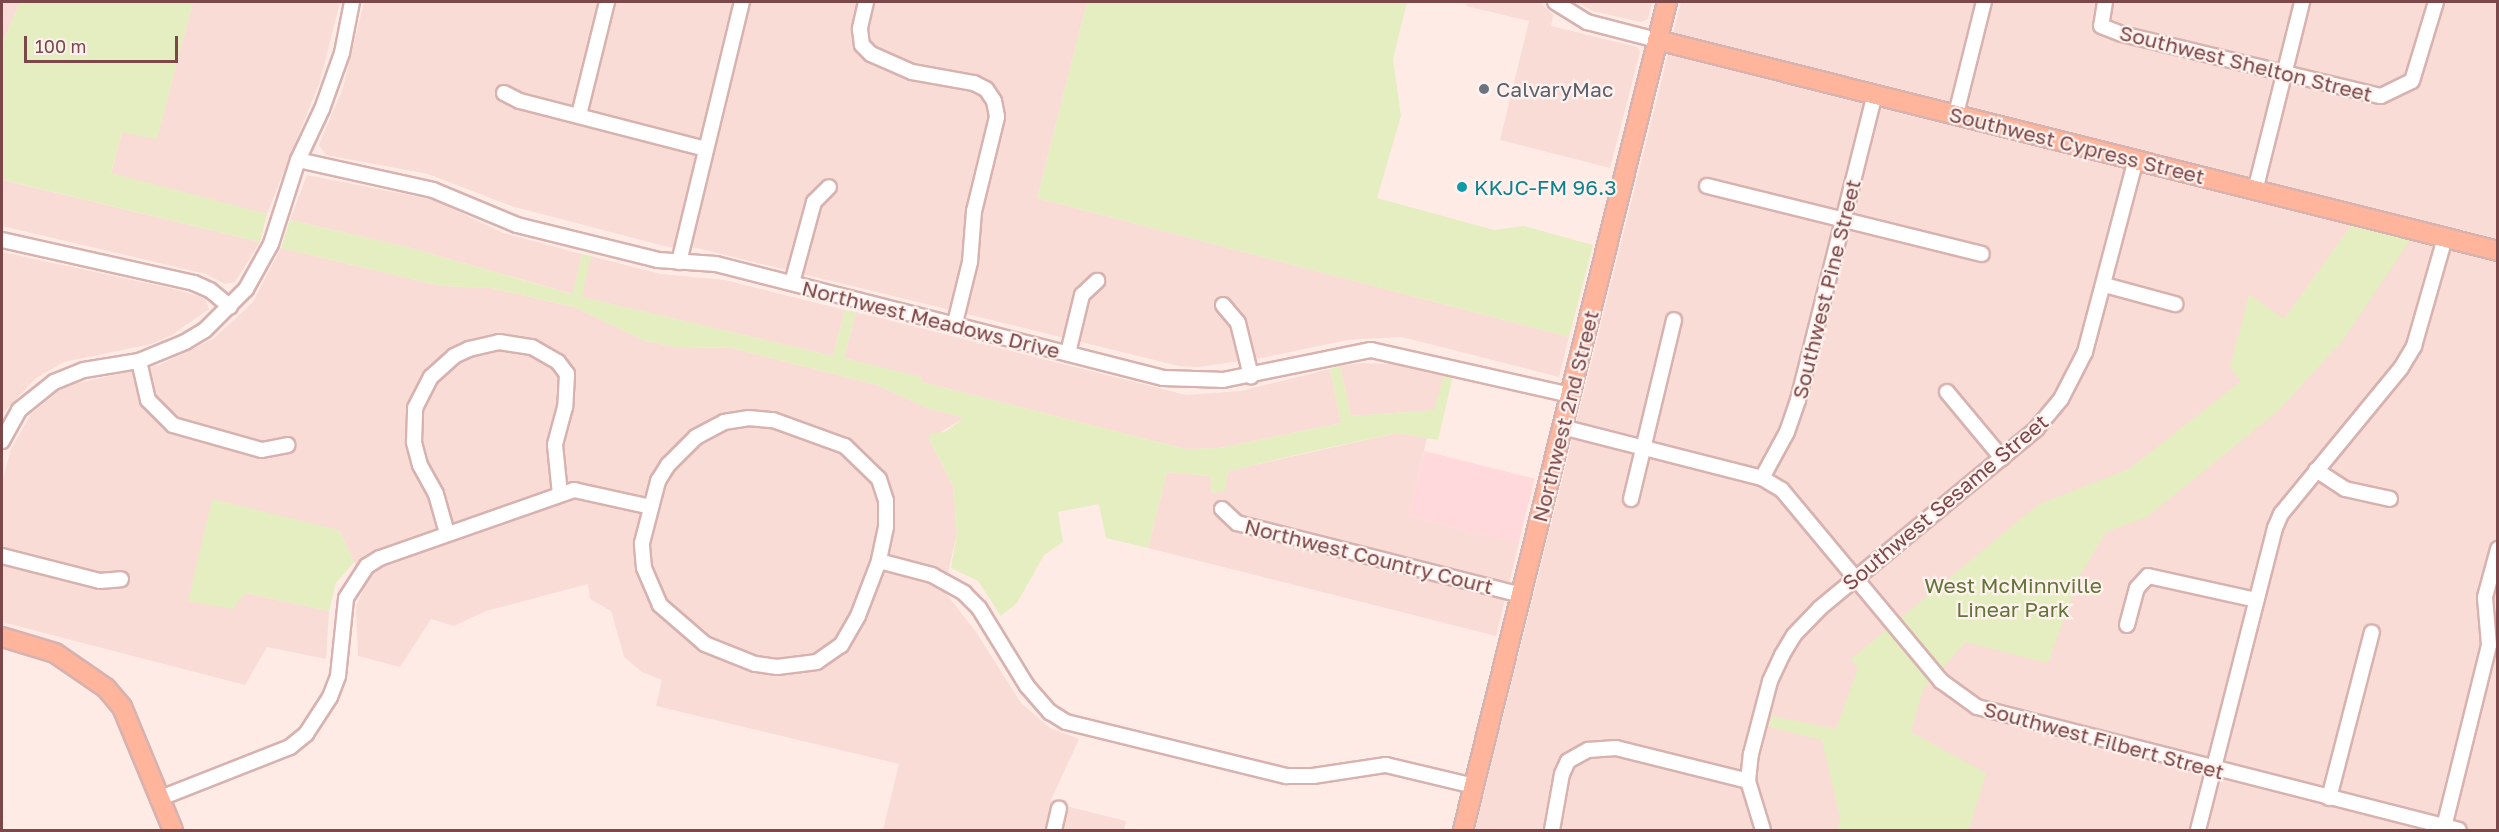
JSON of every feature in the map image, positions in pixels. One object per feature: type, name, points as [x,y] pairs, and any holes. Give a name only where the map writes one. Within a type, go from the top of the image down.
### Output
[{"type":"main road","name":"Northwest 2nd Street","points":[[1463,831],[1666,2]]},
{"type":"main road","name":"Southwest Cypress Street","points":[[1657,40],[2498,251]]},
{"type":"main road","points":[[2,638],[56,653],[93,677],[122,707],[173,831]]},
{"type":"main road","points":[[2,650],[43,661],[74,675],[136,738]]},
{"type":"main road","points":[[158,799],[157,814],[162,831]]},
{"type":"street","points":[[2,441],[19,410],[54,382],[84,370],[139,361],[185,342],[230,308],[256,273],[271,244],[298,160],[322,109],[342,53],[352,2]]},
{"type":"street","points":[[579,115],[607,2]]},
{"type":"street","points":[[679,262],[742,2]]},
{"type":"street","points":[[866,2],[860,29],[862,45],[871,54],[912,72],[974,82],[986,89],[994,101],[997,117],[974,211],[970,262],[955,323]]},
{"type":"street","points":[[1557,2],[1587,22],[1657,40]]},
{"type":"street","points":[[1956,114],[1984,2]]},
{"type":"street","name":"Southwest Shelton Street","points":[[2105,2],[2101,26],[2284,75],[2367,95],[2381,96],[2402,89],[2418,69],[2436,2]]},
{"type":"street","points":[[2255,191],[2302,2]]},
{"type":"street","points":[[504,93],[706,149]]},
{"type":"street","name":"Southwest Pine Street","points":[[1762,478],[1787,432],[1798,400],[1875,94]]},
{"type":"street","name":"Southwest Sesame Street","points":[[1763,831],[1748,781],[1758,721],[1782,655],[1806,621],[1857,576],[2036,429],[2071,385],[2105,285],[2136,159]]},
{"type":"street","name":"Northwest Meadows Drive","points":[[298,160],[433,190],[518,225],[679,262],[716,264],[1181,381],[1251,376],[1371,350],[1570,395]]},
{"type":"street","points":[[1707,186],[1982,254]]},
{"type":"street","points":[[792,283],[814,202],[829,187]]},
{"type":"street","points":[[2198,831],[2256,600],[2281,514],[2401,368],[2414,346],[2445,238]]},
{"type":"street","points":[[2,240],[194,283],[210,290],[230,308]]},
{"type":"street","points":[[1068,353],[1082,295],[1097,281]]},
{"type":"street","points":[[2105,285],[2175,304]]},
{"type":"street","points":[[1223,304],[1238,323],[1251,376]]},
{"type":"street","points":[[1631,499],[1674,320]]},
{"type":"street","points":[[447,533],[436,494],[420,465],[414,442],[415,408],[431,377],[454,356],[469,349],[499,342],[532,347],[558,362],[567,374],[565,407],[555,445],[560,494]]},
{"type":"street","points":[[139,361],[148,400],[173,426],[262,450],[288,446]]},
{"type":"street","points":[[1947,392],[2002,458]]},
{"type":"street","points":[[748,418],[772,420],[845,446],[879,479],[887,515],[879,561],[851,631],[830,656],[801,665],[755,664],[705,644],[660,605],[644,568],[642,543],[658,482],[668,465],[696,437],[724,422],[748,418]]},
{"type":"street","name":"Southwest Filbert Street","points":[[1562,427],[1762,478],[1797,504],[1941,681],[1977,707],[2459,831]]},
{"type":"street","points":[[2316,470],[2345,489],[2390,499]]},
{"type":"street","points":[[158,799],[290,747],[306,734],[330,697],[338,676],[342,621],[354,582],[380,558],[560,494],[585,490],[651,507]]},
{"type":"street","name":"Northwest Country Court","points":[[1222,509],[1237,523],[1521,595]]},
{"type":"street","points":[[2444,827],[2489,645],[2485,597],[2498,549]]},
{"type":"street","points":[[2,556],[100,581],[121,579]]},
{"type":"street","points":[[879,561],[932,575],[964,592],[979,609],[1027,686],[1050,712],[1066,722],[1286,776],[1313,776],[1386,765],[1474,786]]},
{"type":"street","points":[[2127,626],[2137,588],[2148,576],[2256,600]]},
{"type":"street","points":[[2330,798],[2372,632]]},
{"type":"street","points":[[1552,831],[1562,774],[1568,761],[1588,750],[1616,748],[1748,781]]},
{"type":"street","points":[[1054,831],[1059,809]]},
{"type":"shaded area","points":[[2,2],[20,2],[2,44]]},
{"type":"shaded area","points":[[193,2],[340,2],[320,81],[267,214],[111,174],[122,132],[157,138]]},
{"type":"shaded area","points":[[364,2],[1087,2],[1037,198],[1569,337],[1559,377],[1402,337],[1347,340],[1262,358],[1198,367],[1179,366],[697,248],[668,247],[511,206],[428,174],[326,155],[319,145],[343,88]]},
{"type":"shaded area","points":[[1467,2],[1540,2],[1553,15],[1551,26],[1637,47],[1640,52],[1610,168],[1500,140],[1529,21],[1466,6]]},
{"type":"shaded area","points":[[1578,2],[1652,2],[1648,19],[1641,22],[1592,11]]},
{"type":"shaded area","points":[[1681,2],[2497,2],[2497,830],[1475,830]]},
{"type":"shaded area","points":[[307,175],[434,200],[503,233],[582,254],[573,294],[407,247],[290,220]]},
{"type":"shaded area","points":[[3,180],[260,242],[235,282],[225,284],[206,274],[2,226]]},
{"type":"shaded area","points":[[281,248],[441,286],[490,288],[574,307],[645,341],[676,347],[732,348],[877,385],[927,408],[964,418],[929,439],[953,486],[957,533],[944,591],[976,632],[1021,703],[1050,728],[1079,739],[1050,802],[1126,821],[1124,830],[883,830],[899,764],[656,706],[662,680],[642,672],[624,657],[611,611],[590,599],[588,584],[486,611],[454,626],[431,619],[400,667],[358,656],[356,607],[365,585],[339,530],[245,593],[329,611],[326,659],[267,647],[245,685],[2,622],[2,483],[11,449],[31,414],[65,386],[159,365],[213,339],[253,302]]},
{"type":"shaded area","points":[[2,252],[174,289],[205,298],[209,309],[172,335],[151,344],[64,362],[36,378],[2,414]]},
{"type":"shaded area","points":[[591,256],[661,274],[725,280],[845,310],[833,356],[581,297]]},
{"type":"shaded area","points":[[856,312],[1186,395],[1241,391],[1330,369],[1341,423],[1219,448],[1185,449],[922,382],[922,378],[844,358]]},
{"type":"shaded area","points":[[1362,363],[1410,365],[1444,374],[1435,410],[1351,416],[1340,366]]},
{"type":"shaded area","points":[[1397,433],[1427,438],[1408,516],[1519,543],[1496,636],[1148,548],[1167,472],[1210,476],[1212,493],[1224,491],[1228,471]]},
{"type":"shaded area","points":[[1424,451],[1535,479],[1518,544],[1408,516]]},
{"type":"green space","points":[[20,2],[193,2],[157,139],[122,132],[111,173],[267,214],[260,242],[4,180],[2,188],[2,44]]},
{"type":"green space","points":[[1087,2],[1407,2],[1393,59],[1401,116],[1377,198],[1494,230],[1524,226],[1593,245],[1569,337],[1037,198]]},
{"type":"green space","points":[[290,220],[407,247],[572,294],[582,254],[591,256],[582,297],[833,356],[845,310],[856,312],[844,358],[922,377],[922,382],[1185,449],[1219,448],[1341,423],[1330,369],[1340,366],[1351,416],[1434,410],[1444,374],[1453,376],[1438,440],[1397,433],[1313,451],[1228,471],[1225,491],[1212,493],[1210,476],[1167,472],[1148,548],[1106,538],[1099,504],[1058,512],[1063,542],[1044,555],[1017,603],[1001,616],[978,581],[951,568],[957,533],[953,486],[929,439],[931,433],[945,432],[964,418],[927,408],[877,385],[732,348],[676,347],[645,341],[574,307],[490,288],[441,286],[281,248]]},
{"type":"green space","name":"West McMinnville Linear Park","points":[[2352,224],[2411,239],[2343,340],[2279,410],[2147,517],[2106,532],[2079,577],[2048,663],[1966,642],[1923,689],[1911,732],[1986,773],[1969,830],[1838,830],[1840,818],[1822,740],[1769,727],[1772,716],[1836,729],[1858,668],[1851,659],[2039,504],[2129,469],[2241,381],[2230,367],[2249,294],[2284,319]]},
{"type":"green space","points":[[212,499],[339,530],[354,562],[336,583],[329,611],[245,593],[233,609],[188,601]]},
{"type":"place","name":"CalvaryMac","points":[[1484,89]]},
{"type":"place","name":"KKJC-FM 96.3","points":[[1462,187]]}]
